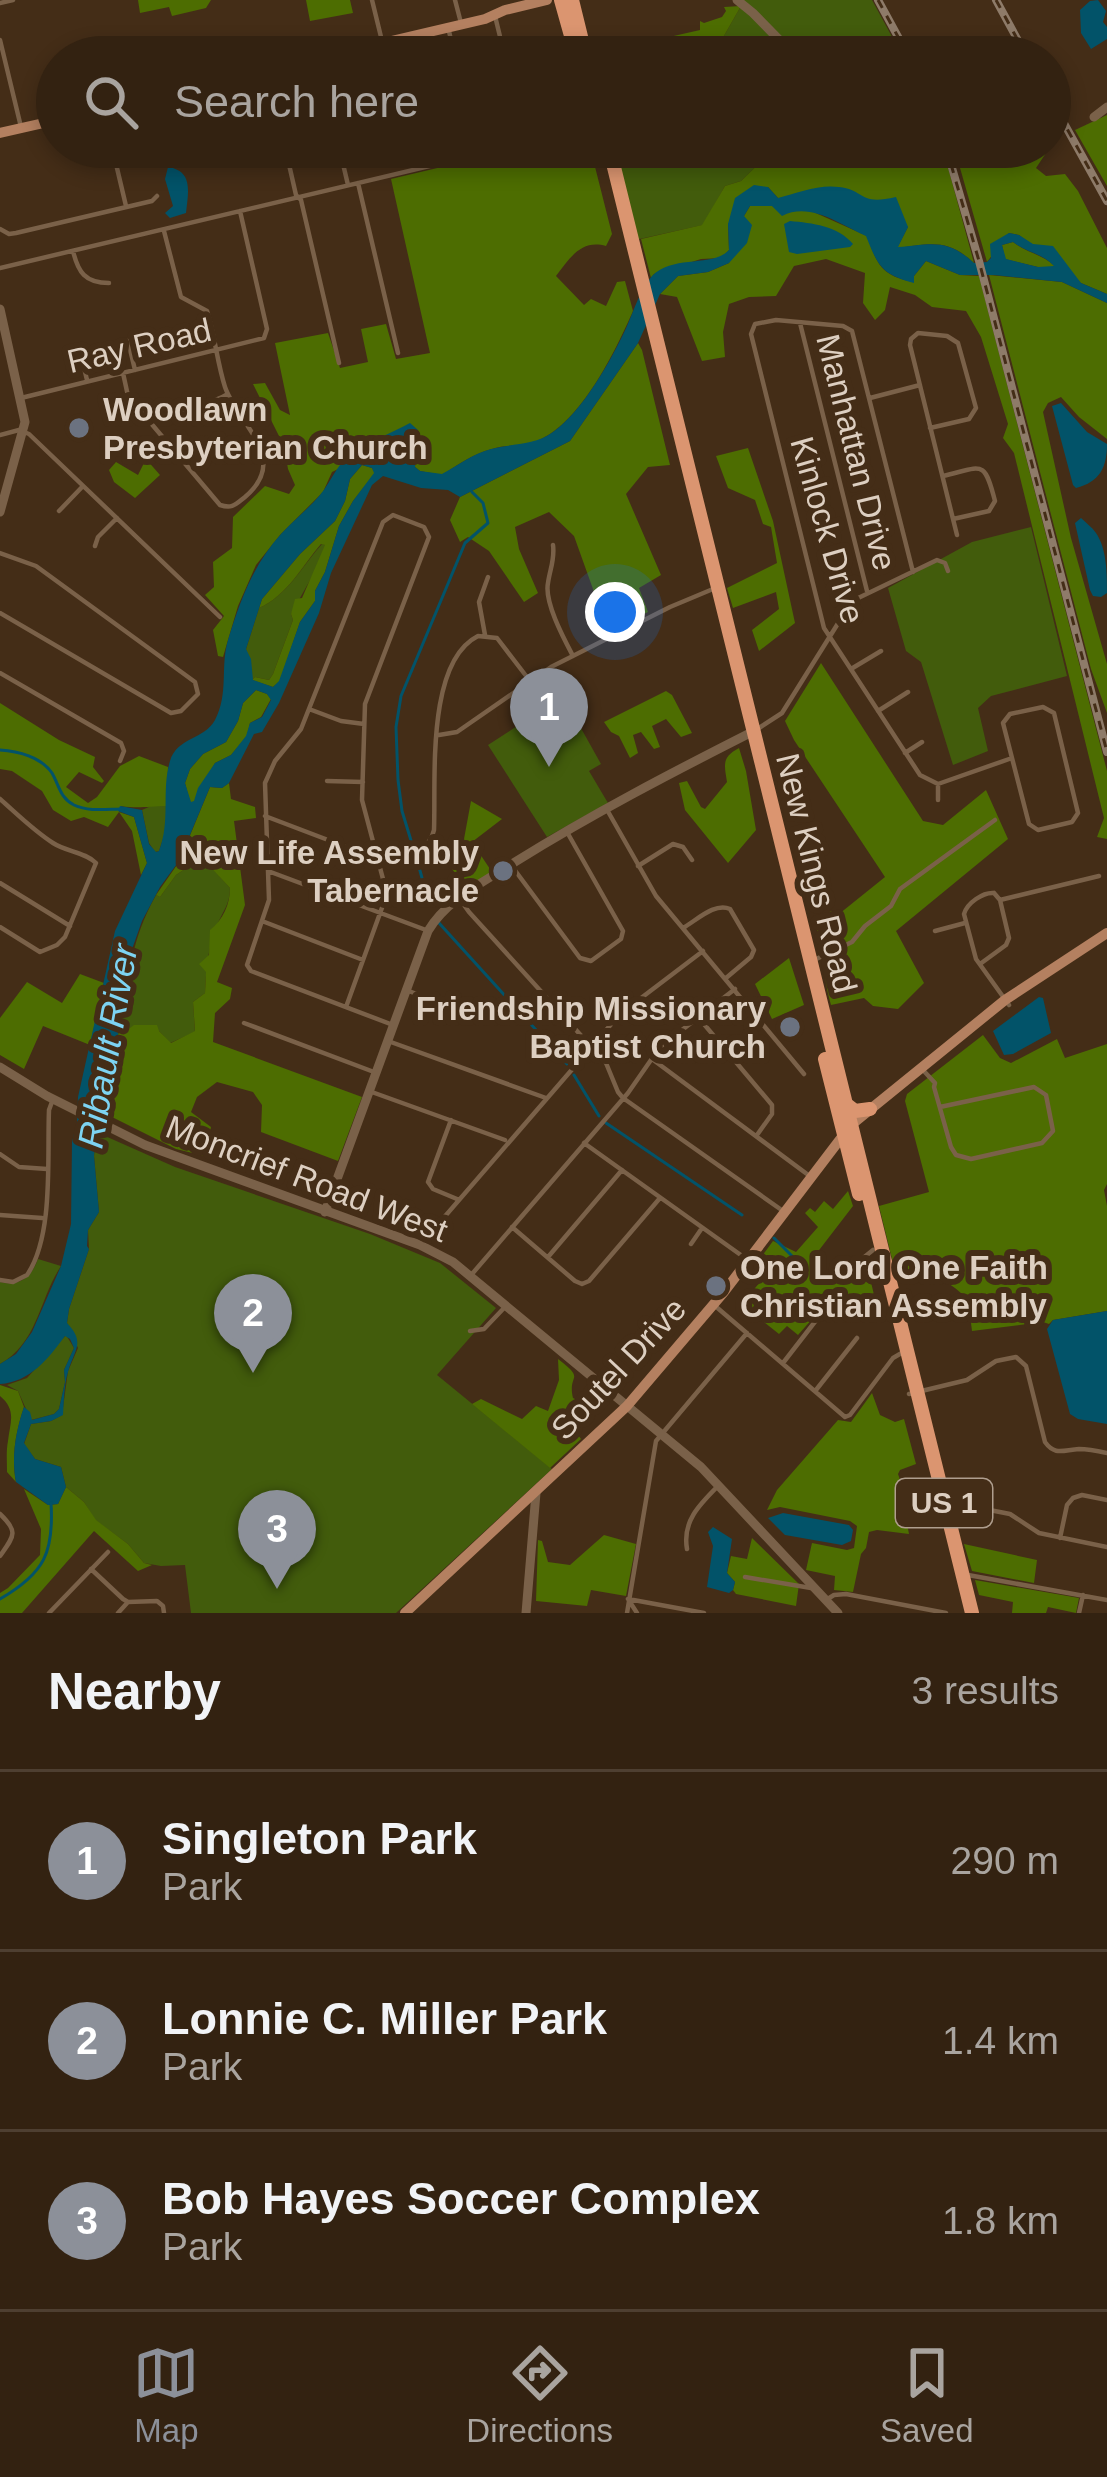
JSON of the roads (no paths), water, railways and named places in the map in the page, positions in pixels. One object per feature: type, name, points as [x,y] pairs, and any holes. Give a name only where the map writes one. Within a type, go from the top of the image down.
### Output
[{"type":"highway","points":[[565,1],[572,36]]},
{"type":"highway","points":[[565,1],[578,36]]},
{"type":"highway","name":"New Kings Road","points":[[610,168],[913,1393],[962,1613]]},
{"type":"highway","name":"New Kings Road","points":[[782,865],[846,1104],[849,1130],[840,1152],[874,1242]]},
{"type":"highway","points":[[846,1104],[854,1111],[870,1109]]},
{"type":"highway","name":"New Kings Road","points":[[941,1509],[971,1613]]},
{"type":"main road","points":[[411,36],[565,1]]},
{"type":"main road","points":[[0,133],[36,125]]},
{"type":"main road","points":[[849,1130],[1007,1002],[1107,937]]},
{"type":"main road","points":[[849,1130],[923,1071]]},
{"type":"main road","name":"Soutel Drive","points":[[405,1613],[627,1406],[812,1178],[840,1152]]},
{"type":"street","points":[[0,3],[13,0]]},
{"type":"street","points":[[372,0],[380,36]]},
{"type":"street","points":[[455,0],[462,24]]},
{"type":"street","points":[[736,0],[775,36]]},
{"type":"street","points":[[495,16],[500,36]]},
{"type":"street","points":[[448,27],[450,36]]},
{"type":"street","points":[[0,40],[22,128]]},
{"type":"street","points":[[1094,117],[1107,107]]},
{"type":"street","points":[[117,168],[126,207]]},
{"type":"street","points":[[290,168],[339,363]]},
{"type":"street","points":[[344,168],[348,185]]},
{"type":"street","points":[[0,268],[414,168]]},
{"type":"street","points":[[358,183],[398,352]]},
{"type":"street","points":[[0,230],[16,233],[157,196]]},
{"type":"street","name":"Ray Road","points":[[21,398],[258,341],[266,335],[240,211]]},
{"type":"street","points":[[123,373],[128,396],[220,505],[233,506],[250,493],[260,478],[263,451],[228,394],[207,311],[181,297],[164,229]]},
{"type":"street","points":[[73,251],[85,277],[109,283]]},
{"type":"street","points":[[0,309],[25,414],[0,510]]},
{"type":"street","name":"Kinlock Drive","points":[[800,323],[764,321],[751,334],[824,628],[920,775],[938,784]]},
{"type":"street","points":[[800,323],[850,328],[854,334],[913,572]]},
{"type":"street","name":"Manhattan Drive","points":[[800,323],[867,592]]},
{"type":"street","points":[[930,428],[969,418],[976,408],[955,340],[922,333],[913,336],[910,345],[930,428],[943,476],[956,535]]},
{"type":"street","points":[[128,341],[135,370]]},
{"type":"street","points":[[80,351],[88,382]]},
{"type":"street","points":[[870,398],[920,385]]},
{"type":"street","points":[[152,424],[166,414],[213,403],[228,394]]},
{"type":"street","points":[[0,435],[24,431]]},
{"type":"street","points":[[24,431],[220,617]]},
{"type":"street","points":[[943,476],[983,469],[995,500],[989,511],[953,520]]},
{"type":"street","points":[[59,511],[83,486]]},
{"type":"street","points":[[346,1007],[387,894],[363,807],[369,688],[428,533],[424,527],[390,516],[383,522],[298,735],[275,761],[265,783],[269,900],[248,967],[251,971],[393,1025]]},
{"type":"street","points":[[95,546],[117,518]]},
{"type":"street","points":[[553,545],[548,596],[573,656]]},
{"type":"street","points":[[0,553],[36,566],[195,682],[199,690],[175,714],[0,614]]},
{"type":"street","points":[[325,1212],[428,931],[439,914],[566,830],[782,713],[848,604],[937,560],[948,571]]},
{"type":"street","points":[[485,635],[479,602],[488,577]]},
{"type":"street","points":[[437,735],[457,732],[573,656],[715,589]]},
{"type":"street","points":[[265,816],[378,860],[422,849],[434,830],[438,704],[457,655],[465,644],[485,635],[501,640],[530,681]]},
{"type":"street","points":[[851,669],[881,651]]},
{"type":"street","points":[[0,673],[122,743],[120,761]]},
{"type":"street","points":[[878,711],[908,692]]},
{"type":"street","points":[[1049,708],[1077,817],[1034,829],[1012,758],[1004,719],[1049,708]]},
{"type":"street","points":[[309,709],[341,722],[364,724]]},
{"type":"street","points":[[905,753],[922,742]]},
{"type":"street","points":[[938,800],[938,784],[1012,758]]},
{"type":"street","points":[[327,782],[363,782]]},
{"type":"street","points":[[0,799],[52,842],[94,859],[96,867],[62,942],[43,953],[0,927]]},
{"type":"street","points":[[606,808],[656,896],[804,1074]]},
{"type":"street","points":[[811,962],[848,944],[892,906],[900,889],[994,820]]},
{"type":"street","points":[[511,865],[584,961],[591,961],[623,934],[622,928],[566,830]]},
{"type":"street","points":[[638,866],[674,844],[683,847],[692,860]]},
{"type":"street","points":[[268,871],[428,931]]},
{"type":"street","points":[[1000,900],[1099,876]]},
{"type":"street","points":[[0,883],[70,926]]},
{"type":"street","points":[[980,964],[1009,941],[995,888],[964,911],[965,922],[975,956],[980,964],[1007,1002]]},
{"type":"street","points":[[459,898],[606,1063],[623,1098],[785,1213]]},
{"type":"street","points":[[683,928],[717,907],[730,910],[753,944],[753,954],[726,978]]},
{"type":"street","points":[[262,921],[363,961]]},
{"type":"street","points":[[935,931],[965,922]]},
{"type":"street","points":[[420,1245],[625,1010],[703,951]]},
{"type":"street","points":[[471,1275],[670,1038],[735,989]]},
{"type":"street","points":[[406,990],[489,1021]]},
{"type":"street","points":[[698,1017],[772,1105],[770,1118],[755,1136]]},
{"type":"street","points":[[244,1024],[376,1073]]},
{"type":"street","points":[[388,1041],[546,1098]]},
{"type":"street","points":[[652,1059],[812,1178]]},
{"type":"street","name":"Moncrief Road West","points":[[0,1067],[53,1099],[179,1159],[420,1245],[453,1262],[719,1485],[838,1613]]},
{"type":"street","points":[[923,1071],[934,1083],[934,1087],[951,1147],[962,1158],[1042,1143],[1053,1131],[1046,1096],[1034,1087],[940,1107]]},
{"type":"street","points":[[369,1091],[508,1142]]},
{"type":"street","points":[[0,1280],[13,1282],[32,1269],[44,1218],[53,1099]]},
{"type":"street","points":[[451,1120],[426,1187],[457,1199]]},
{"type":"street","points":[[584,1143],[748,1260]]},
{"type":"street","points":[[0,1154],[19,1167],[47,1169]]},
{"type":"street","points":[[548,1258],[622,1170]]},
{"type":"street","points":[[512,1227],[582,1284],[660,1198]]},
{"type":"street","points":[[0,1215],[44,1218]]},
{"type":"street","points":[[692,1244],[702,1228]]},
{"type":"street","points":[[856,1263],[874,1242]]},
{"type":"street","points":[[782,1364],[831,1301]]},
{"type":"street","points":[[714,1304],[847,1417],[903,1352]]},
{"type":"street","points":[[470,1331],[490,1324],[506,1305]]},
{"type":"street","points":[[627,1613],[656,1441],[747,1333]]},
{"type":"street","points":[[815,1392],[856,1338]]},
{"type":"street","points":[[913,1393],[961,1382],[996,1361],[1016,1357],[1026,1366],[1049,1449],[1107,1453]]},
{"type":"street","points":[[687,1549],[690,1519],[719,1485]]},
{"type":"street","points":[[526,1613],[536,1493]]},
{"type":"street","points":[[1060,1538],[1073,1498],[1107,1500]]},
{"type":"street","points":[[941,1509],[969,1506],[1010,1514],[1039,1533],[1107,1547]]},
{"type":"street","points":[[0,1514],[13,1531],[0,1556]]},
{"type":"street","points":[[49,1613],[107,1552]]},
{"type":"street","points":[[92,1569],[128,1602],[160,1603],[164,1613]]},
{"type":"street","points":[[962,1574],[1107,1600]]},
{"type":"street","points":[[745,1577],[814,1588]]},
{"type":"street","points":[[826,1600],[846,1594],[946,1613]]},
{"type":"street","points":[[1079,1613],[1083,1595]]},
{"type":"street","points":[[628,1599],[704,1613]]},
{"type":"street","points":[[628,1599],[637,1613]]},
{"type":"street","points":[[118,1613],[128,1602]]},
{"type":"water","points":[[1098,0],[1106,11],[1107,39],[1091,49],[1081,33],[1080,10]]},
{"type":"water","points":[[168,168],[186,178],[186,213],[170,218],[165,213],[173,206],[165,179]]},
{"type":"water","name":"Ribault River","points":[[754,185],[768,187],[778,198],[831,186],[868,199],[896,197],[908,227],[898,247],[939,244],[974,263],[987,262],[990,244],[1009,233],[1019,235],[1033,244],[1053,246],[1081,283],[1107,294],[1107,303],[1062,282],[960,275],[926,261],[914,283],[887,272],[866,236],[836,221],[803,211],[782,216],[772,206],[750,206],[744,216],[752,225],[747,243],[729,263],[678,276],[660,294],[638,343],[570,441],[460,497],[383,476],[372,485],[279,703],[262,732],[254,734],[229,783],[210,787],[179,861],[142,921],[131,952],[121,1023],[98,1110],[94,1156],[99,1212],[88,1230],[89,1249],[69,1309],[67,1323],[77,1341],[63,1415],[31,1424],[24,1443],[35,1459],[61,1467],[66,1487],[58,1504],[48,1505],[16,1482],[17,1434],[24,1407],[32,1420],[59,1409],[64,1370],[74,1348],[65,1336],[37,1368],[0,1384],[0,1364],[16,1354],[32,1332],[61,1266],[71,1224],[78,1097],[115,931],[147,863],[134,817],[118,811],[120,806],[142,810],[149,844],[159,851],[170,761],[178,747],[215,720],[222,700],[228,640],[248,584],[271,546],[320,495],[347,457],[410,423],[418,430],[415,467],[442,474],[484,451],[546,437],[596,384],[652,276],[671,265],[713,259],[729,250],[728,224],[735,198]],"holes":[[[1013,242],[1044,258],[1054,266],[1006,259],[1002,245]],[[362,465],[374,473],[339,526],[315,601],[300,622],[279,681],[273,687],[253,680],[246,649],[262,599],[335,521],[350,479]],[[256,690],[271,700],[231,755],[215,763],[191,802],[185,783],[190,769],[203,754],[226,742],[243,703]]]},
{"type":"water","points":[[790,221],[832,229],[853,244],[789,252],[784,224]]},
{"type":"water","points":[[1061,403],[1087,432],[1107,444],[1100,472],[1076,488],[1052,406]]},
{"type":"water","points":[[1081,518],[1100,539],[1104,554],[1107,593],[1101,597],[1090,590],[1075,523]]},
{"type":"water","points":[[1039,997],[1051,1033],[1004,1055],[993,1031]]},
{"type":"water","points":[[1107,1311],[1107,1424],[1070,1414],[1047,1329],[1053,1320]]},
{"type":"water","points":[[783,1513],[849,1525],[851,1541],[842,1545],[785,1535],[768,1518]]},
{"type":"water","points":[[713,1527],[732,1539],[727,1573],[735,1582],[729,1593],[707,1587],[713,1546],[708,1532]]},
{"type":"waterway","points":[[413,847],[398,780],[396,727],[401,696],[465,543],[488,523],[483,503],[472,492]]},
{"type":"waterway","points":[[0,750],[42,763],[74,805],[123,809]]},
{"type":"waterway","points":[[416,856],[428,900]]},
{"type":"waterway","points":[[439,923],[567,1064]]},
{"type":"waterway","points":[[574,1075],[599,1116]]},
{"type":"waterway","points":[[606,1123],[742,1215]]},
{"type":"waterway","points":[[774,1238],[802,1266]]},
{"type":"waterway","points":[[0,1599],[27,1580],[44,1560],[51,1535],[51,1503]]},
{"type":"railway","points":[[878,0],[898,36]]},
{"type":"railway","points":[[996,0],[1016,36]]},
{"type":"railway","points":[[1071,136],[1107,201]]},
{"type":"railway","points":[[952,168],[1107,752]]},
{"type":"place","name":"Woodlawn Presbyterian Church","points":[[79,428]]},
{"type":"place","name":"Singleton Park","points":[[549,767]]},
{"type":"place","name":"New Life Assembly Tabernacle","points":[[503,871]]},
{"type":"place","name":"Friendship Missionary Baptist Church","points":[[790,1027]]},
{"type":"place","name":"One Lord One Faith Christian Assembly","points":[[716,1286]]},
{"type":"place","name":"Lonnie C. Miller Park","points":[[253,1373]]},
{"type":"place","name":"Bob Hayes Soccer Complex","points":[[277,1589]]}]
